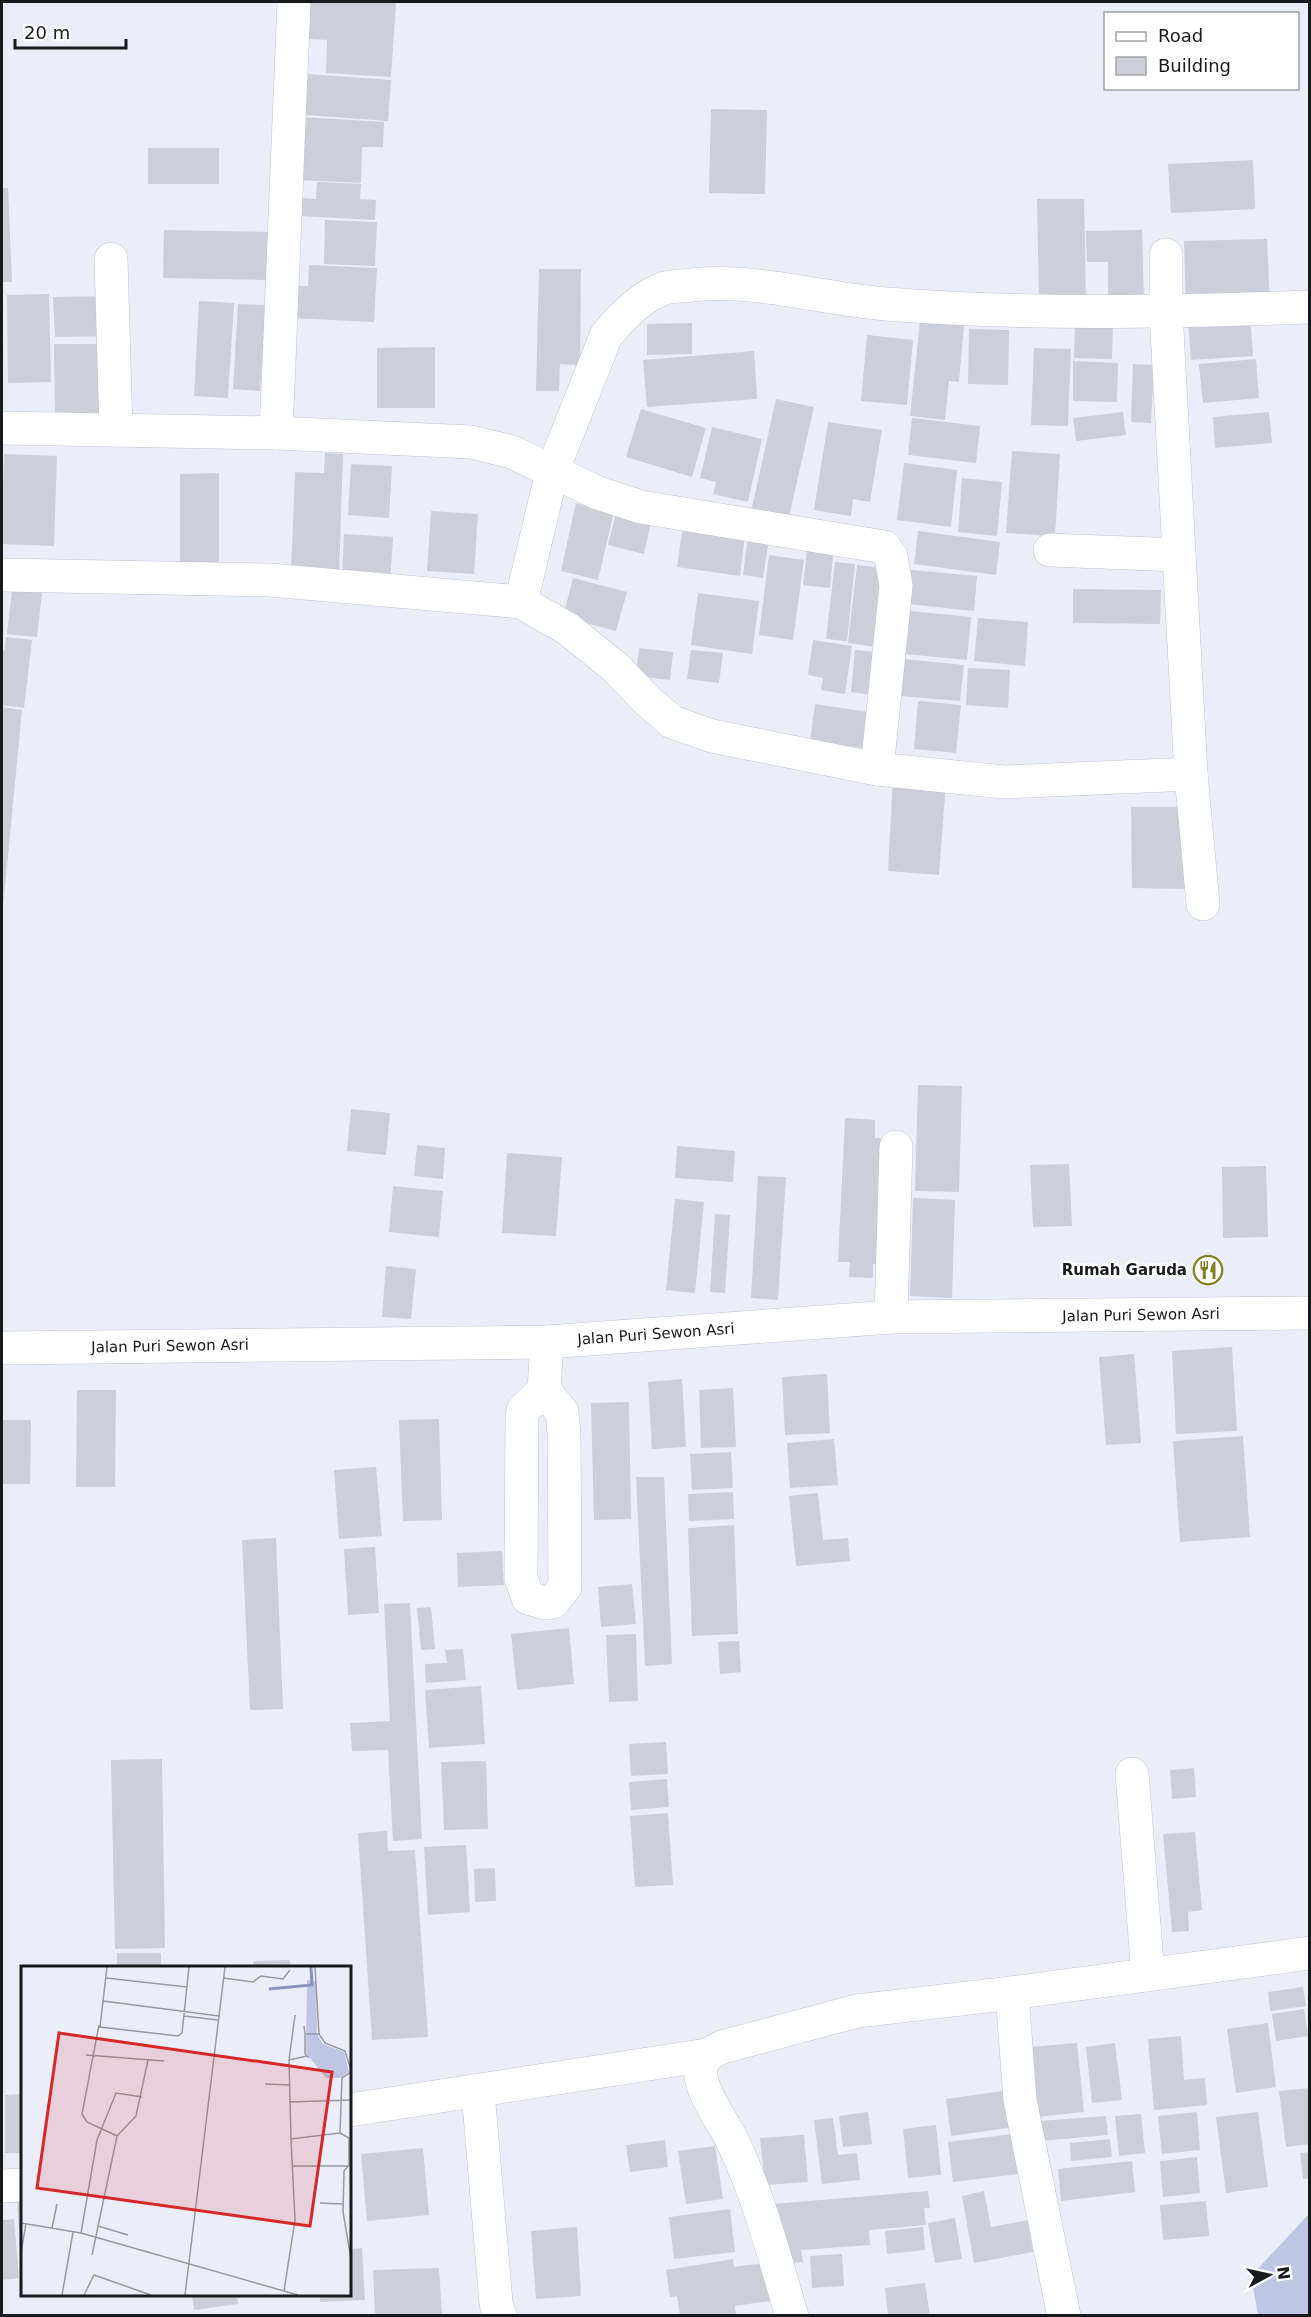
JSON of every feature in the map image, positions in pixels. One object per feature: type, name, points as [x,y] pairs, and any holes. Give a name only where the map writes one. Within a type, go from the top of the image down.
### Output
[{"type":"street","points":[[276,433],[294,2]]},
{"type":"street","points":[[1166,255],[1166,312],[1191,774],[1203,904]]},
{"type":"street","points":[[111,259],[116,430]]},
{"type":"street","points":[[521,602],[552,472],[606,336],[617,322],[641,300],[666,288],[706,284],[747,284],[885,304],[1049,312],[1166,312],[1310,307]]},
{"type":"street","points":[[2,428],[276,433],[471,442],[512,452],[598,493],[641,507],[884,547],[895,567],[896,586],[877,769]]},
{"type":"street","points":[[1050,550],[1179,555]]},
{"type":"street","points":[[2,575],[270,580],[521,602],[568,630],[615,667],[648,702],[672,722],[712,736],[877,769],[1004,782],[1191,774]]},
{"type":"street","points":[[891,1317],[896,1147]]},
{"type":"street","name":"Jalan Puri Sewon Asri","points":[[2,1348],[547,1342],[891,1317],[1310,1313]]},
{"type":"street","points":[[544,1390],[562,1412],[565,1524],[565,1587],[553,1602],[545,1603],[528,1598],[521,1578],[523,1410],[544,1390],[547,1342]]},
{"type":"street","points":[[522,1527],[565,1524]]},
{"type":"street","points":[[1132,1774],[1148,1975]]},
{"type":"street","points":[[351,2110],[707,2055],[722,2047],[857,2011],[1012,1993],[1310,1953]]},
{"type":"street","points":[[1012,1993],[1020,2100],[1064,2316]]},
{"type":"street","points":[[707,2055],[700,2068],[702,2085],[741,2158],[755,2194],[792,2316]]},
{"type":"street","points":[[478,2092],[496,2303],[500,2316]]},
{"type":"street","points":[[2,2186],[21,2185]]},
{"type":"shaded area","points":[[1309,2214],[1309,2315],[1258,2315],[1251,2276]]},
{"type":"building","points":[[309,2],[396,2],[391,77],[326,73],[327,40],[307,39]]},
{"type":"building","points":[[307,74],[391,80],[388,121],[305,115]]},
{"type":"building","points":[[711,109],[767,110],[765,194],[709,193]]},
{"type":"building","points":[[302,117],[384,122],[383,147],[362,147],[361,183],[299,180]]},
{"type":"building","points":[[148,148],[219,148],[219,184],[148,184]]},
{"type":"building","points":[[1253,160],[1255,209],[1171,213],[1168,164]]},
{"type":"building","points":[[317,182],[361,184],[360,199],[376,200],[375,220],[300,216],[300,198],[316,199]]},
{"type":"building","points":[[2,188],[8,188],[12,282],[2,282]]},
{"type":"building","points":[[1037,199],[1084,199],[1086,299],[1039,300]]},
{"type":"building","points":[[325,220],[377,222],[375,266],[324,264]]},
{"type":"building","points":[[164,230],[268,232],[267,280],[163,278]]},
{"type":"building","points":[[1142,230],[1144,301],[1108,302],[1108,262],[1087,262],[1086,231]]},
{"type":"building","points":[[1267,239],[1270,304],[1186,306],[1184,241]]},
{"type":"building","points":[[309,265],[377,268],[374,322],[291,318],[293,286],[308,286]]},
{"type":"building","points":[[539,269],[581,269],[580,365],[560,364],[559,391],[536,391]]},
{"type":"building","points":[[49,294],[51,382],[8,383],[7,295]]},
{"type":"building","points":[[110,296],[111,336],[55,337],[53,297]]},
{"type":"building","points":[[199,301],[234,303],[228,398],[194,396]]},
{"type":"building","points":[[238,304],[266,305],[260,391],[233,389]]},
{"type":"building","points":[[1250,314],[1253,356],[1191,360],[1188,318]]},
{"type":"building","points":[[1075,320],[1113,321],[1112,359],[1074,358]]},
{"type":"building","points":[[920,321],[964,325],[959,382],[949,381],[945,420],[910,416]]},
{"type":"building","points":[[692,323],[692,354],[647,355],[647,324]]},
{"type":"building","points":[[969,329],[1009,330],[1008,385],[968,384]]},
{"type":"building","points":[[867,335],[913,340],[907,405],[861,401]]},
{"type":"building","points":[[54,344],[110,344],[110,416],[55,416]]},
{"type":"building","points":[[435,347],[435,408],[377,408],[377,348]]},
{"type":"building","points":[[1034,348],[1071,349],[1068,426],[1031,425]]},
{"type":"building","points":[[754,351],[757,399],[647,407],[643,360]]},
{"type":"building","points":[[1256,359],[1259,398],[1203,403],[1199,364]]},
{"type":"building","points":[[1073,361],[1118,363],[1117,402],[1073,401]]},
{"type":"building","points":[[1133,364],[1154,365],[1151,423],[1131,422]]},
{"type":"building","points":[[776,399],[814,407],[788,521],[751,512]]},
{"type":"building","points":[[641,409],[706,428],[692,477],[626,457]]},
{"type":"building","points":[[1123,412],[1126,435],[1076,441],[1073,418]]},
{"type":"building","points":[[1269,412],[1272,443],[1215,448],[1213,417]]},
{"type":"building","points":[[912,418],[980,426],[976,463],[908,455]]},
{"type":"building","points":[[828,422],[882,430],[870,502],[853,499],[851,516],[814,510]]},
{"type":"building","points":[[712,427],[762,439],[748,502],[713,494],[716,482],[700,478]]},
{"type":"building","points":[[1012,451],[1060,454],[1055,536],[1006,533]]},
{"type":"building","points":[[325,453],[343,454],[339,575],[291,573],[295,472],[324,473]]},
{"type":"building","points":[[4,454],[57,456],[54,546],[2,544]]},
{"type":"building","points":[[904,463],[957,470],[951,527],[897,520]]},
{"type":"building","points":[[351,464],[392,466],[389,518],[348,515]]},
{"type":"building","points":[[219,473],[219,573],[180,573],[180,474]]},
{"type":"building","points":[[962,478],[1002,482],[997,536],[958,532]]},
{"type":"building","points":[[576,503],[614,512],[598,580],[561,571]]},
{"type":"building","points":[[431,511],[478,514],[474,574],[427,571]]},
{"type":"building","points":[[616,513],[651,522],[644,554],[608,545]]},
{"type":"building","points":[[683,526],[745,535],[740,576],[677,567]]},
{"type":"building","points":[[918,531],[1000,542],[996,575],[914,564]]},
{"type":"building","points":[[344,534],[393,537],[390,584],[342,581]]},
{"type":"building","points":[[748,536],[769,539],[763,578],[743,575]]},
{"type":"building","points":[[808,541],[834,544],[830,588],[803,585]]},
{"type":"building","points":[[769,555],[804,560],[793,640],[759,635]]},
{"type":"building","points":[[835,562],[855,564],[847,641],[826,639]]},
{"type":"building","points":[[857,565],[885,568],[876,647],[848,643]]},
{"type":"building","points":[[902,569],[977,576],[974,611],[898,603]]},
{"type":"building","points":[[573,578],[627,592],[616,631],[563,617]]},
{"type":"building","points":[[13,581],[43,585],[37,637],[7,634]]},
{"type":"building","points":[[1073,589],[1161,590],[1160,624],[1073,623]]},
{"type":"building","points":[[698,593],[759,601],[752,654],[691,645]]},
{"type":"building","points":[[900,610],[971,617],[967,660],[895,653]]},
{"type":"building","points":[[978,618],[1028,622],[1025,666],[974,661]]},
{"type":"building","points":[[6,637],[32,640],[24,708],[2,705],[2,650],[5,651]]},
{"type":"building","points":[[813,640],[852,646],[845,694],[821,690],[823,678],[808,675]]},
{"type":"building","points":[[639,648],[673,652],[670,680],[636,676]]},
{"type":"building","points":[[691,650],[723,653],[719,683],[687,679]]},
{"type":"building","points":[[855,650],[877,652],[873,695],[851,692]]},
{"type":"building","points":[[894,658],[964,665],[960,701],[891,695]]},
{"type":"building","points":[[968,668],[1010,670],[1008,708],[966,705]]},
{"type":"building","points":[[918,701],[961,705],[956,753],[914,749]]},
{"type":"building","points":[[815,704],[869,712],[864,748],[810,741]]},
{"type":"building","points":[[2,707],[22,710],[3,907],[2,907]]},
{"type":"building","points":[[893,777],[946,781],[939,875],[888,871]]},
{"type":"building","points":[[1131,807],[1191,807],[1191,889],[1132,888]]},
{"type":"building","points":[[918,1085],[962,1086],[959,1192],[915,1191]]},
{"type":"building","points":[[351,1109],[390,1113],[386,1155],[347,1151]]},
{"type":"building","points":[[845,1118],[875,1120],[875,1138],[890,1139],[884,1265],[873,1264],[873,1278],[849,1277],[850,1262],[838,1262]]},
{"type":"building","points":[[417,1145],[445,1148],[443,1179],[414,1176]]},
{"type":"building","points":[[677,1146],[735,1151],[733,1182],[675,1178]]},
{"type":"building","points":[[507,1153],[562,1157],[556,1236],[502,1233]]},
{"type":"building","points":[[1069,1164],[1072,1226],[1033,1227],[1030,1165]]},
{"type":"building","points":[[1266,1166],[1268,1237],[1223,1238],[1222,1167]]},
{"type":"building","points":[[758,1176],[786,1177],[778,1300],[751,1298]]},
{"type":"building","points":[[393,1186],[443,1191],[439,1237],[389,1232]]},
{"type":"building","points":[[913,1198],[955,1200],[952,1298],[910,1296]]},
{"type":"building","points":[[675,1199],[704,1202],[695,1293],[666,1290]]},
{"type":"building","points":[[715,1214],[730,1215],[725,1293],[710,1292]]},
{"type":"building","points":[[386,1266],[416,1269],[411,1319],[382,1317]]},
{"type":"building","points":[[1232,1347],[1237,1431],[1176,1434],[1172,1351]]},
{"type":"building","points":[[1134,1354],[1141,1443],[1106,1445],[1099,1357]]},
{"type":"building","points":[[827,1374],[830,1433],[785,1435],[782,1377]]},
{"type":"building","points":[[682,1379],[686,1447],[652,1449],[648,1382]]},
{"type":"building","points":[[733,1388],[736,1447],[701,1448],[699,1390]]},
{"type":"building","points":[[77,1390],[116,1390],[115,1487],[76,1487]]},
{"type":"building","points":[[629,1402],[631,1519],[594,1520],[591,1403]]},
{"type":"building","points":[[439,1419],[442,1520],[403,1521],[399,1420]]},
{"type":"building","points":[[2,1420],[31,1420],[30,1484],[2,1484]]},
{"type":"building","points":[[1243,1436],[1250,1537],[1180,1542],[1173,1441]]},
{"type":"building","points":[[834,1439],[838,1485],[790,1488],[787,1443]]},
{"type":"building","points":[[731,1452],[733,1488],[692,1490],[690,1454]]},
{"type":"building","points":[[376,1467],[382,1536],[339,1539],[334,1470]]},
{"type":"building","points":[[636,1477],[664,1477],[672,1664],[645,1666]]},
{"type":"building","points":[[733,1492],[734,1519],[689,1521],[688,1494]]},
{"type":"building","points":[[818,1493],[823,1540],[848,1538],[850,1561],[796,1566],[789,1496]]},
{"type":"building","points":[[734,1525],[738,1634],[692,1636],[688,1528]]},
{"type":"building","points":[[276,1538],[283,1709],[250,1710],[242,1540]]},
{"type":"building","points":[[375,1547],[379,1613],[348,1615],[344,1549]]},
{"type":"building","points":[[502,1551],[504,1585],[458,1587],[457,1553]]},
{"type":"building","points":[[632,1584],[636,1624],[601,1627],[598,1587]]},
{"type":"building","points":[[410,1603],[422,1839],[393,1841],[388,1750],[352,1751],[350,1723],[390,1721],[384,1604]]},
{"type":"building","points":[[431,1607],[435,1649],[421,1650],[417,1608]]},
{"type":"building","points":[[569,1628],[574,1684],[517,1690],[511,1634]]},
{"type":"building","points":[[636,1634],[638,1701],[609,1702],[606,1635]]},
{"type":"building","points":[[739,1641],[741,1672],[720,1674],[718,1642]]},
{"type":"building","points":[[463,1649],[466,1680],[426,1683],[425,1664],[447,1663],[445,1650]]},
{"type":"building","points":[[481,1686],[485,1744],[429,1748],[425,1690]]},
{"type":"building","points":[[666,1742],[668,1774],[631,1776],[629,1744]]},
{"type":"building","points":[[162,1759],[165,1948],[115,1949],[111,1760]]},
{"type":"building","points":[[486,1761],[488,1829],[444,1830],[441,1762]]},
{"type":"building","points":[[1194,1768],[1196,1797],[1172,1799],[1170,1770]]},
{"type":"building","points":[[667,1779],[669,1807],[631,1810],[629,1782]]},
{"type":"building","points":[[668,1813],[673,1885],[635,1887],[630,1816]]},
{"type":"building","points":[[387,1831],[388,1851],[415,1850],[428,2037],[372,2040],[358,1833]]},
{"type":"building","points":[[1195,1832],[1202,1910],[1188,1912],[1189,1931],[1172,1932],[1163,1834]]},
{"type":"building","points":[[466,1845],[470,1912],[428,1915],[424,1847]]},
{"type":"building","points":[[495,1868],[496,1901],[475,1902],[474,1869]]},
{"type":"building","points":[[117,1953],[161,1953],[161,1966],[117,1966]]},
{"type":"building","points":[[290,1960],[291,1966],[254,1966],[253,1961]]},
{"type":"building","points":[[1303,1987],[1306,2006],[1270,2011],[1268,1992]]},
{"type":"building","points":[[1304,2009],[1308,2036],[1276,2041],[1272,2014]]},
{"type":"building","points":[[1268,2023],[1276,2087],[1236,2093],[1227,2029]]},
{"type":"building","points":[[1181,2036],[1184,2080],[1205,2078],[1207,2105],[1154,2110],[1148,2039]]},
{"type":"building","points":[[1077,2043],[1084,2112],[1037,2117],[1030,2047]]},
{"type":"building","points":[[1115,2043],[1122,2100],[1092,2103],[1086,2047]]},
{"type":"building","points":[[1310,2088],[1310,2144],[1286,2147],[1279,2091]]},
{"type":"building","points":[[1010,2090],[1015,2127],[951,2136],[946,2099]]},
{"type":"building","points":[[21,2094],[21,2153],[5,2153],[5,2095]]},
{"type":"building","points":[[868,2112],[872,2144],[843,2147],[839,2116]]},
{"type":"building","points":[[1197,2112],[1200,2150],[1162,2154],[1158,2116]]},
{"type":"building","points":[[1258,2112],[1268,2187],[1226,2193],[1216,2117]]},
{"type":"building","points":[[1141,2114],[1145,2153],[1119,2156],[1115,2116]]},
{"type":"building","points":[[1106,2116],[1108,2135],[1041,2141],[1040,2121]]},
{"type":"building","points":[[833,2118],[838,2155],[857,2153],[860,2180],[822,2184],[814,2120]]},
{"type":"building","points":[[936,2125],[941,2175],[908,2178],[903,2129]]},
{"type":"building","points":[[1013,2134],[1018,2174],[953,2182],[948,2142]]},
{"type":"building","points":[[804,2135],[808,2182],[765,2185],[760,2138]]},
{"type":"building","points":[[1110,2139],[1112,2157],[1071,2161],[1070,2143]]},
{"type":"building","points":[[665,2140],[668,2167],[630,2172],[626,2145]]},
{"type":"building","points":[[715,2146],[723,2199],[686,2204],[678,2151]]},
{"type":"building","points":[[423,2148],[429,2215],[367,2221],[361,2154]]},
{"type":"building","points":[[1310,2152],[1310,2178],[1303,2179],[1300,2153]]},
{"type":"building","points":[[1197,2157],[1200,2193],[1163,2197],[1160,2161]]},
{"type":"building","points":[[1132,2161],[1135,2192],[1061,2201],[1058,2169]]},
{"type":"building","points":[[928,2191],[930,2208],[924,2208],[926,2225],[869,2230],[870,2245],[801,2250],[803,2262],[779,2264],[773,2204]]},
{"type":"building","points":[[984,2191],[991,2227],[1028,2220],[1033,2252],[974,2263],[962,2196]]},
{"type":"building","points":[[17,2200],[21,2200],[21,2262]]},
{"type":"building","points":[[1206,2201],[1209,2236],[1163,2240],[1160,2205]]},
{"type":"building","points":[[730,2209],[735,2252],[674,2259],[669,2217]]},
{"type":"building","points":[[955,2218],[962,2259],[935,2263],[928,2223]]},
{"type":"building","points":[[14,2219],[19,2278],[2,2280],[2,2220]]},
{"type":"building","points":[[577,2227],[581,2296],[536,2299],[531,2231]]},
{"type":"building","points":[[923,2227],[925,2250],[887,2254],[885,2231]]},
{"type":"building","points":[[362,2248],[365,2300],[320,2302],[320,2296],[351,2296],[351,2249]]},
{"type":"building","points":[[842,2254],[844,2286],[812,2288],[810,2256]]},
{"type":"building","points":[[733,2259],[734,2267],[772,2262],[777,2300],[735,2306],[736,2316],[680,2316],[677,2296],[670,2297],[666,2270]]},
{"type":"building","points":[[439,2268],[442,2314],[375,2316],[373,2270]]},
{"type":"building","points":[[925,2283],[930,2316],[888,2316],[885,2288]]},
{"type":"building","points":[[192,2296],[237,2296],[238,2304],[194,2310]]},
{"type":"place","name":"Rumah Garuda","points":[[1208,1270]]}]
